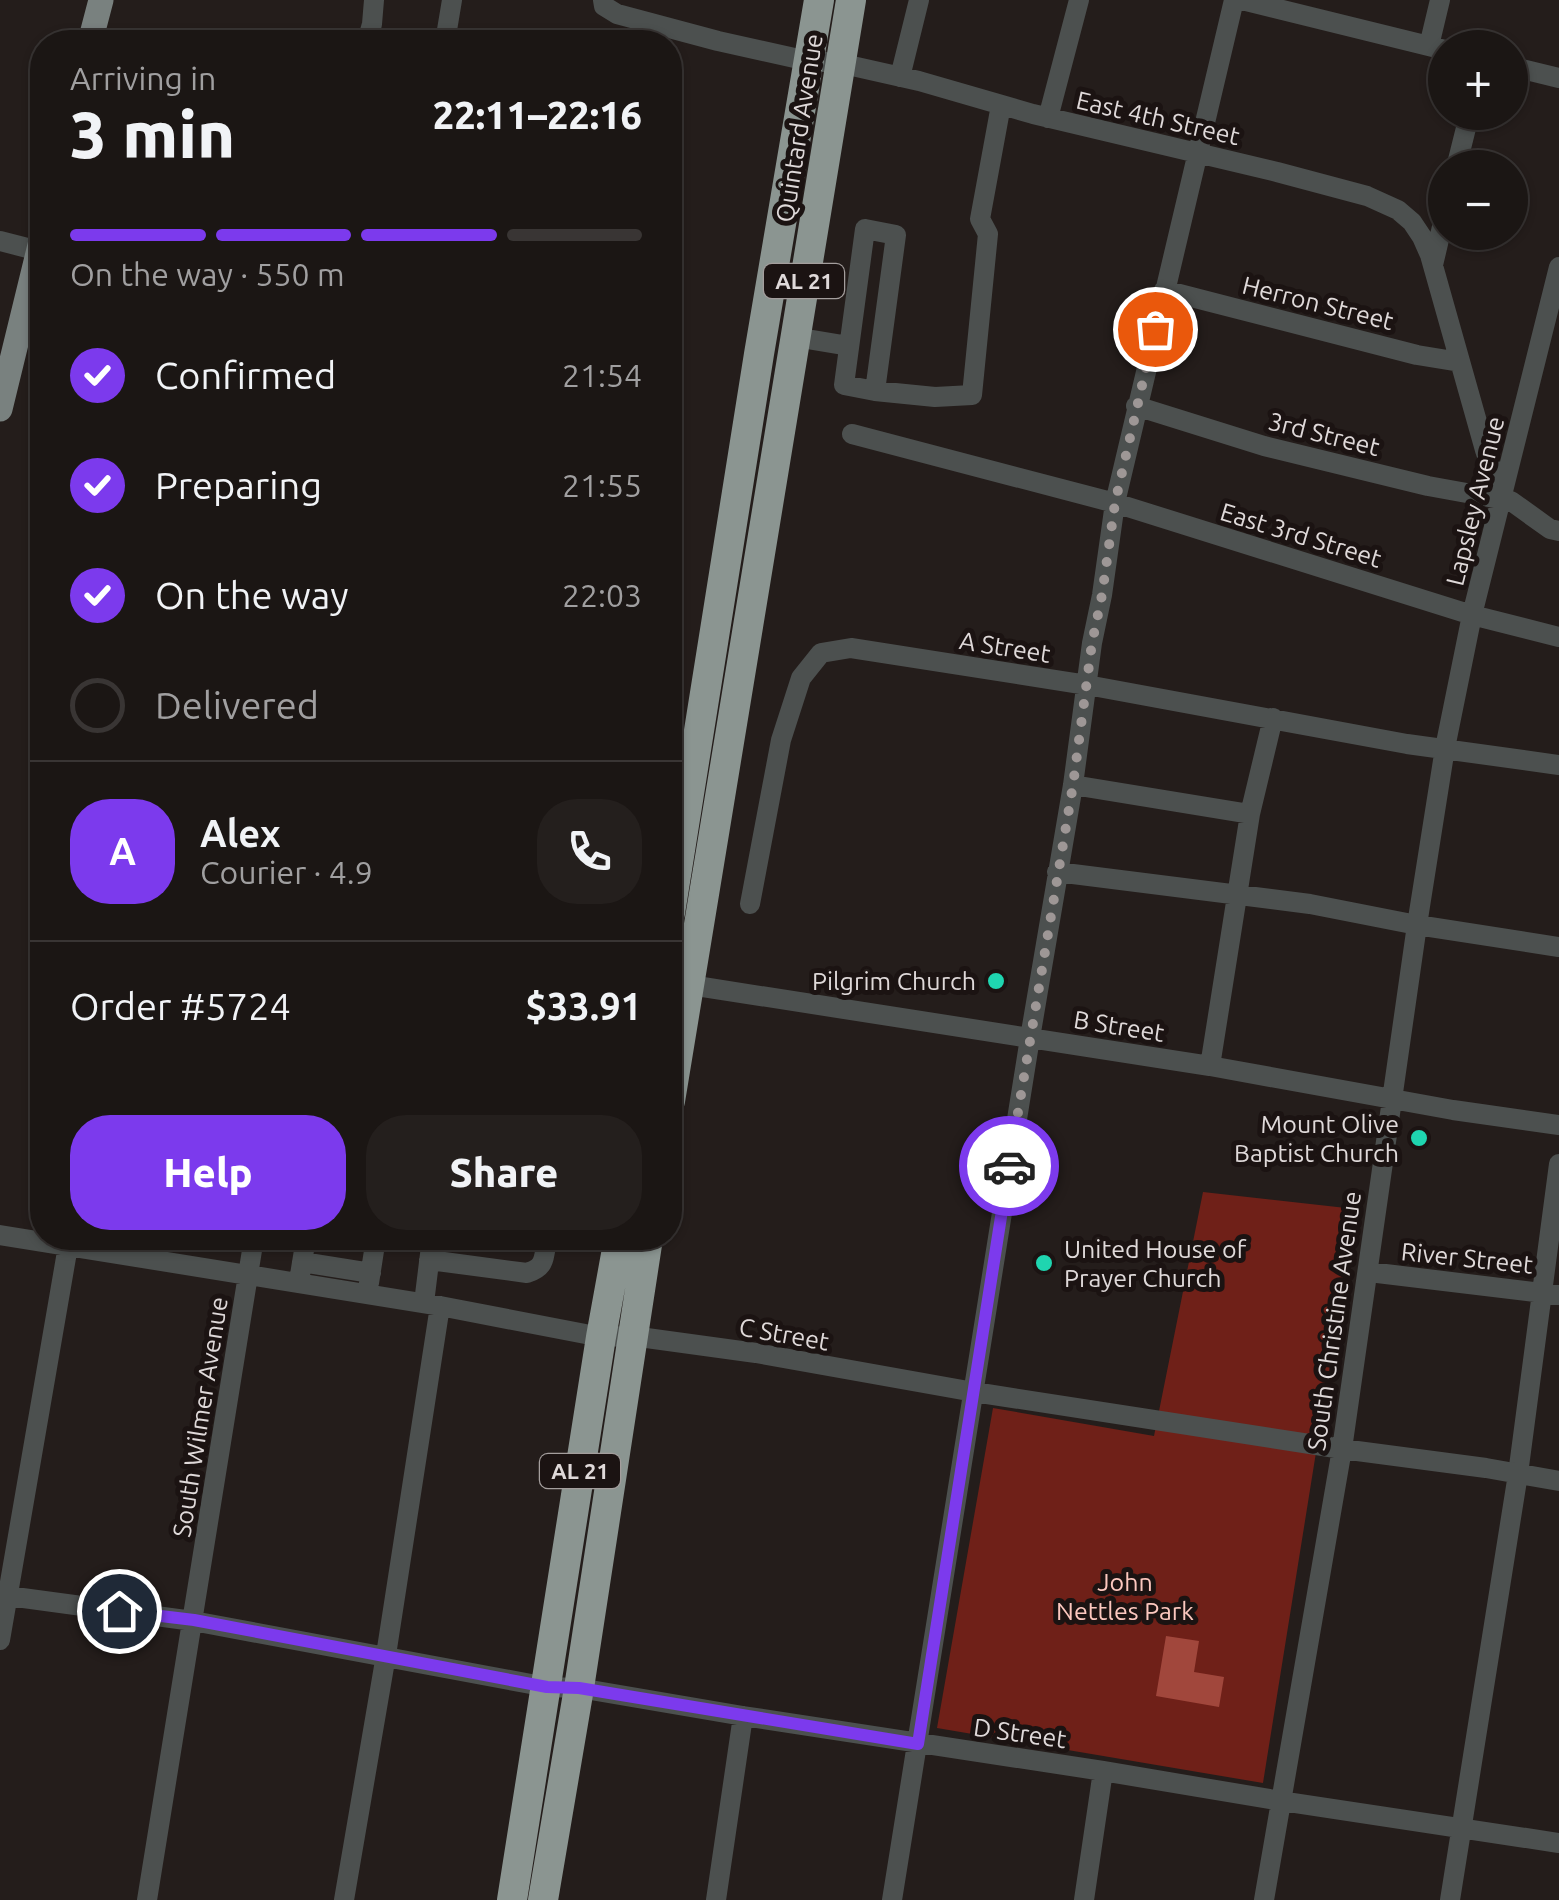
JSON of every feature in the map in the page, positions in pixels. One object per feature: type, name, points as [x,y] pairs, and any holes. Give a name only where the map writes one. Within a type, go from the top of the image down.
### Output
[{"type":"highway","name":"Quintard Avenue","points":[[682,839],[819,0]]},
{"type":"highway","name":"Quintard Avenue","points":[[682,972],[759,562],[851,0]]},
{"type":"highway","name":"AL 21","points":[[512,1900],[617,1250]]},
{"type":"highway","name":"AL 21","points":[[543,1900],[646,1250]]},
{"type":"main road","points":[[93,30],[101,0]]},
{"type":"main road","points":[[0,408],[30,288]]},
{"type":"street","points":[[370,30],[374,0]]},
{"type":"street","points":[[447,30],[452,0]]},
{"type":"street","points":[[900,77],[918,0]]},
{"type":"street","points":[[1048,118],[1079,0]]},
{"type":"street","points":[[892,1900],[1115,503],[1234,0]]},
{"type":"street","points":[[1242,0],[1428,46]]},
{"type":"street","points":[[1438,30],[1440,0]]},
{"type":"street","name":"East 4th Street","points":[[604,3],[617,14],[675,30]]},
{"type":"street","name":"East 4th Street","points":[[682,32],[900,77],[1048,118],[1366,196],[1398,210],[1422,237],[1433,265],[1502,499]]},
{"type":"street","points":[[1528,70],[1559,78]]},
{"type":"street","points":[[875,390],[896,235],[866,229],[844,386],[935,398],[972,394],[988,234],[980,219],[1001,105]]},
{"type":"street","points":[[0,242],[30,243]]},
{"type":"street","points":[[1433,265],[1437,250]]},
{"type":"street","name":"Lapsley Avenue","points":[[1445,748],[1472,615],[1559,267]]},
{"type":"street","name":"Herron Street","points":[[1164,290],[1417,355],[1460,362]]},
{"type":"street","points":[[795,337],[849,346]]},
{"type":"street","name":"3rd Street","points":[[1136,406],[1264,446],[1428,486],[1502,499]]},
{"type":"street","name":"East 3rd Street","points":[[852,434],[1115,503],[1472,615],[1559,637]]},
{"type":"street","points":[[1502,499],[1559,531]]},
{"type":"street","name":"A Street","points":[[750,904],[781,740],[801,678],[822,654],[851,648],[1088,685],[1407,744],[1559,765]]},
{"type":"street","points":[[1210,1066],[1250,814],[1273,718]]},
{"type":"street","name":"South Christine Avenue","points":[[1264,1900],[1342,1449],[1445,748]]},
{"type":"street","points":[[1073,785],[1250,814]]},
{"type":"street","points":[[1057,872],[1310,904],[1559,947]]},
{"type":"street","name":"B Street","points":[[682,983],[1210,1066],[1559,1126]]},
{"type":"street","points":[[1450,1900],[1551,1293],[1559,1164]]},
{"type":"street","name":"C Street","points":[[0,1235],[30,1240]]},
{"type":"street","points":[[0,1640],[4,1596],[67,1250]]},
{"type":"street","name":"C Street","points":[[92,1250],[432,1304],[601,1338],[632,1336],[756,1353],[974,1392],[1559,1482]]},
{"type":"street","name":"South Wilmer Avenue","points":[[147,1900],[252,1250]]},
{"type":"street","points":[[299,1284],[304,1250]]},
{"type":"street","points":[[367,1294],[374,1250]]},
{"type":"street","points":[[344,1900],[386,1655],[432,1304],[430,1250]]},
{"type":"street","points":[[429,1260],[527,1273],[538,1269],[546,1250]]},
{"type":"street","points":[[302,1262],[370,1273]]},
{"type":"street","name":"River Street","points":[[1369,1272],[1551,1293]]},
{"type":"street","name":"D Street","points":[[4,1596],[194,1620],[547,1687],[579,1688],[1559,1843]]},
{"type":"street","points":[[716,1900],[743,1716]]},
{"type":"street","points":[[1084,1900],[1103,1771]]},
{"type":"green space","name":"John Nettles Park","points":[[1203,1192],[1355,1209],[1263,1783],[937,1728],[993,1408],[1154,1436]]},
{"type":"shaded area","points":[[1166,1636],[1199,1641],[1194,1672],[1224,1677],[1219,1707],[1156,1696]]},
{"type":"way so far","points":[[1009,1166],[1073,785],[1115,503],[1155,329]]},
{"type":"place","name":"Pilgrim Church","points":[[996,981]]},
{"type":"place","name":"Mount Olive Baptist Church","points":[[1419,1138]]},
{"type":"place","name":"United House of Prayer Church","points":[[1044,1263]]},
{"type":"route","points":[[119,1611],[194,1620],[547,1687],[579,1688],[918,1744],[1009,1166]]}]
